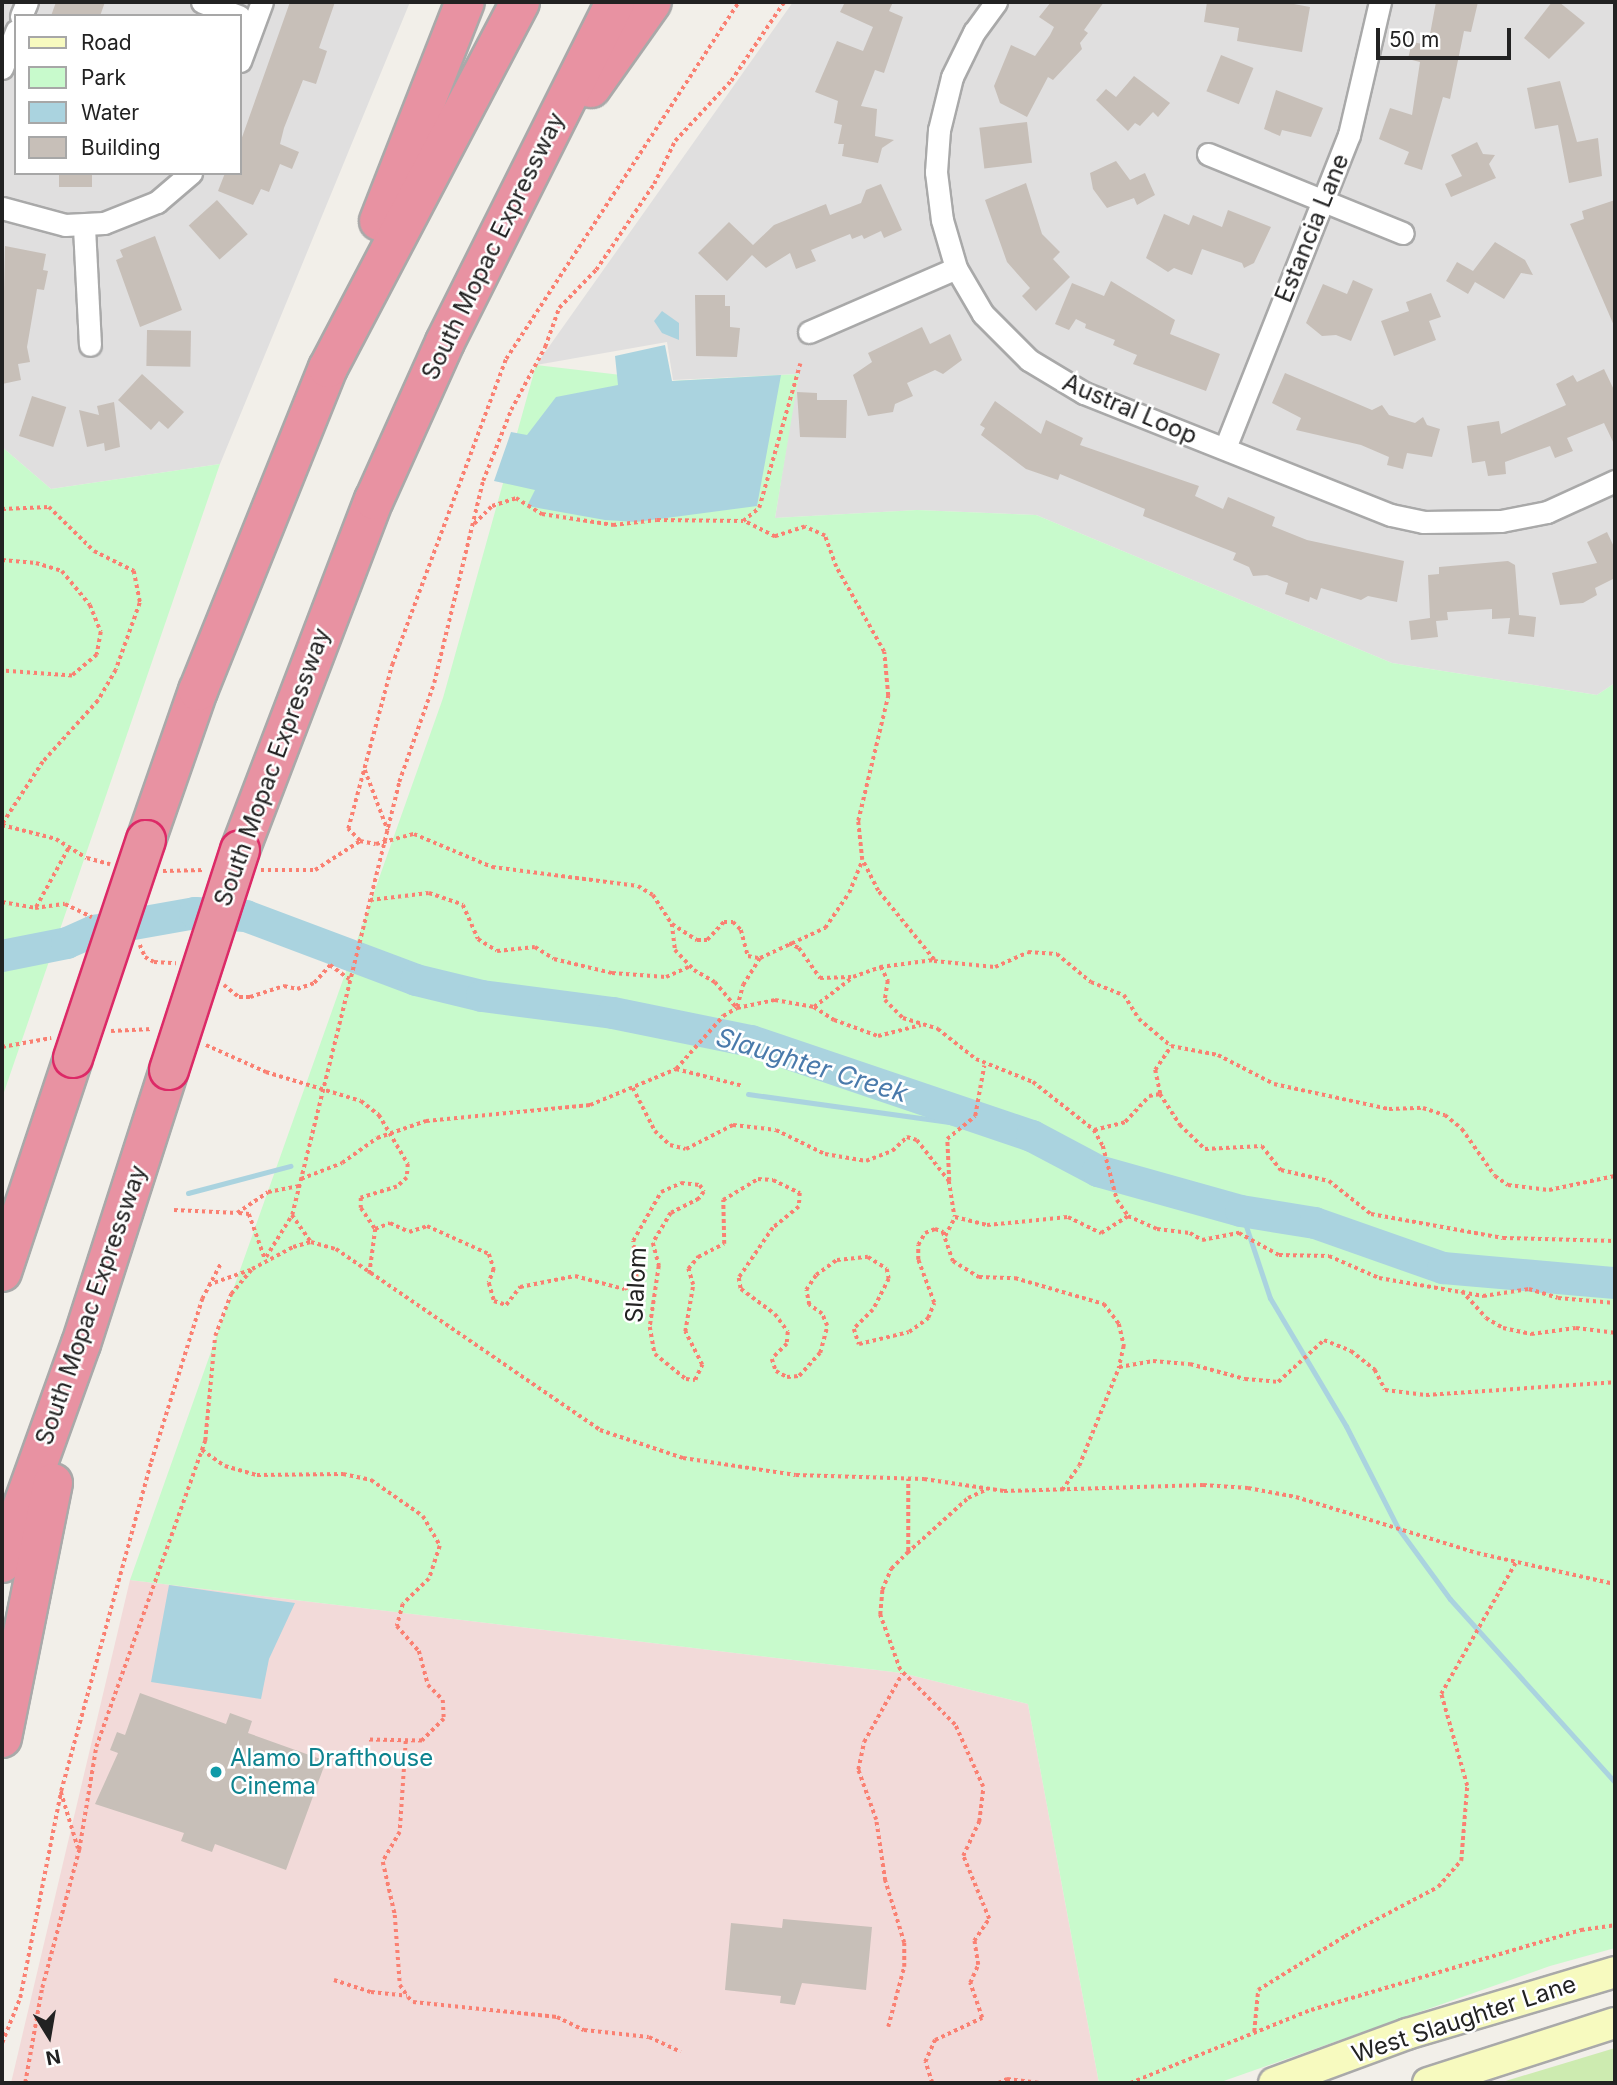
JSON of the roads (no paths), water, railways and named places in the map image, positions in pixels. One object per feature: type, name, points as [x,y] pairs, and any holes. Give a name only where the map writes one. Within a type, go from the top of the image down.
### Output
[{"type":"highway","points":[[2,1272],[68,1047],[146,840],[198,691],[328,369],[359,270],[465,2]]},
{"type":"highway","points":[[328,369],[520,2]]},
{"type":"highway","name":"South Mopac Expressway","points":[[2,1563],[81,1343],[240,850],[374,500],[519,190],[615,2]]},
{"type":"highway","points":[[519,190],[652,2]]},
{"type":"highway","points":[[2,1738],[81,1343]]},
{"type":"main road","name":"West Slaughter Lane","points":[[1274,2083],[1407,2034],[1615,1972]]},
{"type":"main road","name":"West Slaughter Lane","points":[[1428,2083],[1615,2023]]},
{"type":"street","points":[[202,2],[249,14],[242,51]]},
{"type":"street","name":"Austral Loop","points":[[996,2],[974,32],[952,78],[939,130],[939,198],[956,268],[983,314],[1005,341],[1038,366],[1084,393],[1225,448],[1357,504],[1423,522],[1525,517],[1615,481]]},
{"type":"street","name":"Estancia Lane","points":[[1225,448],[1355,116],[1380,2]]},
{"type":"street","points":[[2,68],[14,36]]},
{"type":"street","points":[[1208,154],[1403,233]]},
{"type":"street","points":[[2,208],[44,222],[84,227],[141,210],[188,175]]},
{"type":"street","points":[[84,227],[90,345]]},
{"type":"street","points":[[809,332],[956,268]]},
{"type":"water","points":[[662,311],[679,323],[679,340],[662,333],[654,321]]},
{"type":"water","points":[[665,345],[672,381],[781,375],[757,506],[636,522],[605,520],[527,506],[535,490],[494,481],[511,432],[527,435],[556,397],[618,385],[615,356]]},
{"type":"water","points":[[169,1585],[295,1603],[269,1659],[261,1699],[151,1682]]},
{"type":"waterway","name":"Slaughter Creek","points":[[2,956],[67,943],[94,931],[195,913],[246,916],[416,980],[482,996],[613,1013],[751,1041],[1032,1136],[1098,1171],[1241,1211],[1315,1223],[1443,1268],[1615,1283]]},
{"type":"waterway","points":[[748,1094],[951,1122],[961,1111]]},
{"type":"waterway","points":[[188,1193],[290,1166]]},
{"type":"waterway","points":[[1241,1211],[1270,1298],[1346,1426],[1398,1528],[1450,1599],[1615,1782]]},
{"type":"place","name":"Alamo Drafthouse Cinema","points":[[216,1772]]}]
